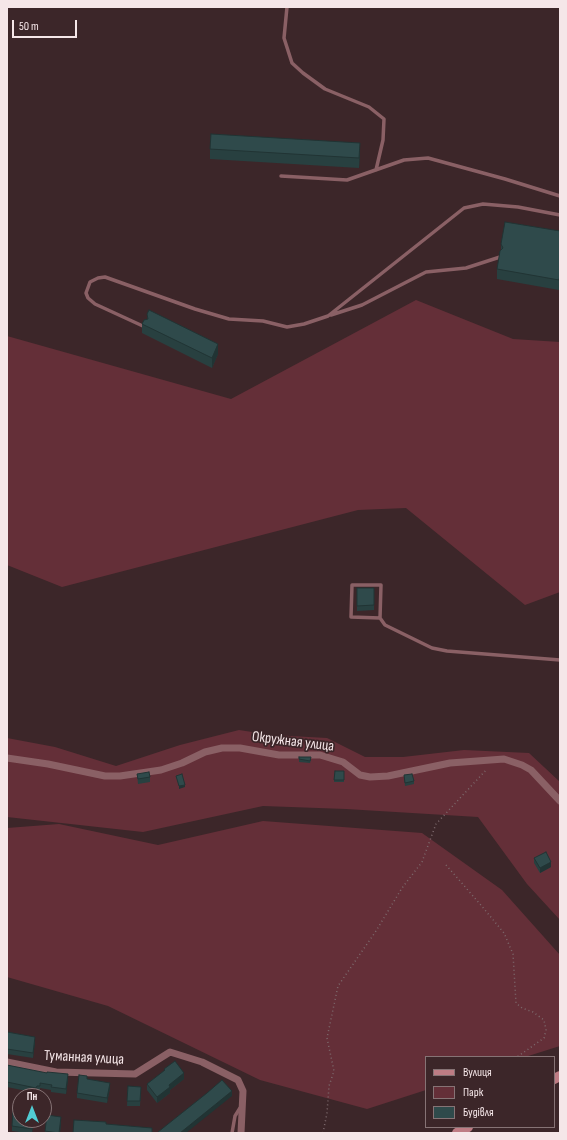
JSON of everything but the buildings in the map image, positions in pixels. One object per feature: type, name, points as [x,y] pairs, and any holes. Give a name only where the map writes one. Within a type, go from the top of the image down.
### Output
[{"type":"main road","points":[[457,1133],[466,1128]]},
{"type":"street","name":"Окружная улица","points":[[7,758],[48,764],[99,775],[120,776],[161,770],[182,763],[205,752],[222,748],[240,748],[279,755],[320,755],[343,762],[360,775],[370,777],[388,776],[450,763],[504,760],[522,765],[531,770],[560,800]]},
{"type":"street","name":"Туманная улица","points":[[7,1062],[56,1072],[135,1074],[170,1052],[202,1062],[238,1080],[243,1091],[241,1133]]},
{"type":"lane","points":[[288,7],[286,12],[284,38],[292,63],[303,73],[326,89],[369,107],[384,119],[383,140],[376,170]]},
{"type":"lane","points":[[281,176],[347,180],[404,160],[428,158],[560,196]]},
{"type":"lane","points":[[328,316],[464,208],[483,204],[518,207],[560,215]]},
{"type":"lane","points":[[145,327],[95,304],[86,294],[90,282],[98,278],[105,277],[195,309],[229,319],[263,321],[287,327],[304,324],[362,305],[426,272],[466,268],[500,257]]},
{"type":"lane","points":[[380,618],[352,617],[352,585],[381,585],[380,618],[385,625],[432,648],[447,651],[560,660]]},
{"type":"lane","points":[[232,1133],[235,1116],[242,1106]]},
{"type":"path","points":[[323,1133],[330,1086],[334,1071],[327,1038],[338,986],[376,931],[402,888],[422,862],[436,824],[473,786],[495,760]]},
{"type":"path","points":[[446,865],[504,933],[513,954],[516,1003],[544,1020],[546,1030],[544,1038],[518,1056]]},
{"type":"green space","points":[[416,300],[513,339],[560,342],[560,592],[525,605],[406,508],[358,510],[62,587],[7,565],[7,336],[231,399]]},
{"type":"green space","points":[[239,730],[272,735],[327,738],[365,757],[403,757],[464,750],[529,753],[560,782],[560,920],[527,884],[478,817],[346,809],[263,806],[143,832],[7,817],[7,738],[55,747],[116,766],[180,745]]},
{"type":"green space","points":[[263,821],[422,833],[502,890],[560,955],[560,1046],[528,1056],[425,1056],[425,1090],[367,1109],[260,1080],[108,1006],[7,977],[7,828],[59,824],[158,845]]}]
